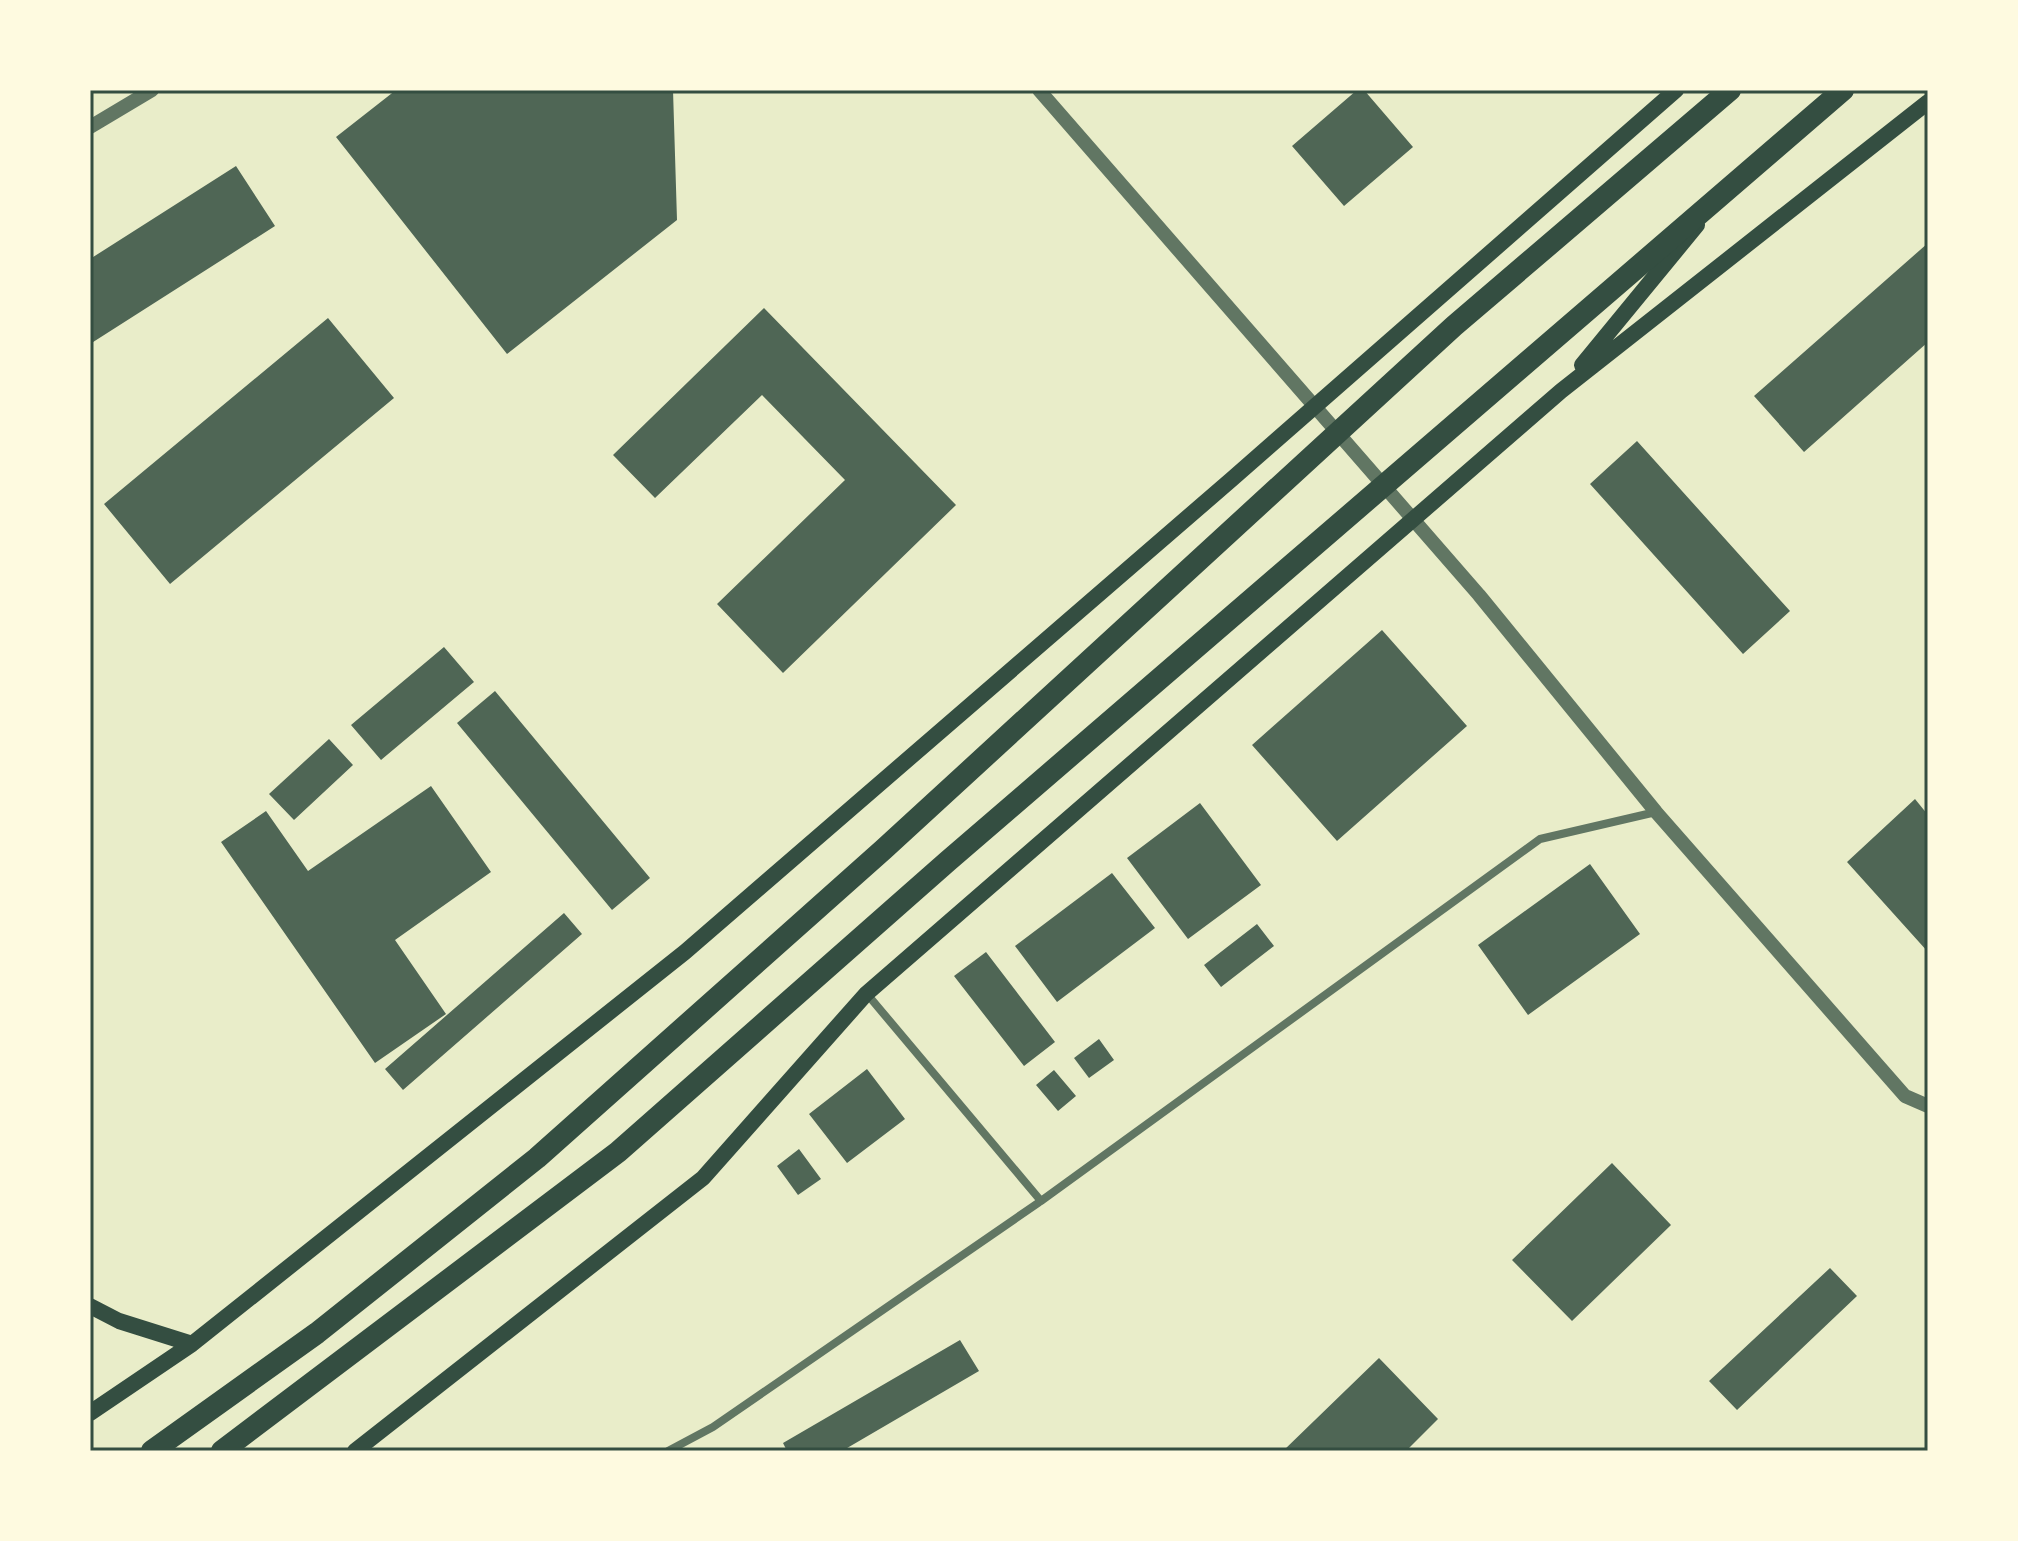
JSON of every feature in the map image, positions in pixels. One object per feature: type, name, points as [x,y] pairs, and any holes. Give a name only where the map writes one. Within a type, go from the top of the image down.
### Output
[{"type":"highway","points":[[152,1451],[317,1333],[537,1158],[907,827],[1454,326],[1730,90]]},
{"type":"highway","points":[[222,1451],[618,1152],[948,861],[1843,90]]},
{"type":"main road","points":[[90,1413],[192,1344],[685,952],[1676,90]]},
{"type":"main road","points":[[355,1451],[703,1178],[866,994],[1561,391],[1928,102]]},
{"type":"main road","points":[[1561,391],[1729,187]]},
{"type":"main road","points":[[90,1306],[119,1321],[192,1344]]},
{"type":"street","points":[[90,127],[152,90]]},
{"type":"street","points":[[1039,90],[1479,595],[1656,812],[1905,1096],[1928,1106]]},
{"type":"street","points":[[668,1451],[713,1427],[1041,1201],[1540,839],[1656,812]]},
{"type":"street","points":[[866,994],[1041,1201]]},
{"type":"building","points":[[396,90],[673,90],[677,220],[507,354],[336,137]]},
{"type":"building","points":[[1357,90],[1364,90],[1413,147],[1344,206],[1292,146]]},
{"type":"building","points":[[236,166],[275,226],[90,344],[90,259]]},
{"type":"building","points":[[1928,243],[1928,342],[1804,452],[1754,396]]},
{"type":"building","points":[[764,308],[956,505],[783,673],[717,604],[845,480],[762,395],[655,498],[613,455]]},
{"type":"building","points":[[328,318],[394,398],[170,584],[104,504]]},
{"type":"building","points":[[1637,441],[1790,611],[1743,654],[1590,484]]},
{"type":"building","points":[[1382,630],[1467,726],[1337,841],[1252,745]]},
{"type":"building","points":[[444,647],[474,682],[381,760],[351,725]]},
{"type":"building","points":[[495,691],[650,878],[612,910],[457,723]]},
{"type":"building","points":[[329,739],[353,765],[294,820],[269,794]]},
{"type":"building","points":[[431,786],[491,872],[395,940],[446,1014],[375,1063],[221,842],[266,811],[308,871]]},
{"type":"building","points":[[1915,799],[1928,815],[1928,952],[1847,862]]},
{"type":"building","points":[[1200,803],[1261,885],[1188,939],[1127,858]]},
{"type":"building","points":[[1590,864],[1640,934],[1528,1015],[1478,945]]},
{"type":"building","points":[[1112,873],[1155,928],[1057,1002],[1015,946]]},
{"type":"building","points":[[564,913],[582,934],[403,1090],[385,1069]]},
{"type":"building","points":[[1257,924],[1274,946],[1221,987],[1204,965]]},
{"type":"building","points":[[986,952],[1055,1042],[1024,1066],[954,976]]},
{"type":"building","points":[[1099,1039],[1114,1060],[1089,1078],[1074,1058]]},
{"type":"building","points":[[867,1069],[905,1119],[847,1163],[809,1114]]},
{"type":"building","points":[[1054,1070],[1076,1096],[1058,1111],[1036,1085]]},
{"type":"building","points":[[799,1149],[821,1179],[798,1195],[777,1166]]},
{"type":"building","points":[[1612,1163],[1671,1225],[1572,1321],[1512,1260]]},
{"type":"building","points":[[1830,1268],[1857,1296],[1737,1410],[1709,1381]]},
{"type":"building","points":[[960,1340],[979,1371],[842,1451],[787,1451],[783,1443]]},
{"type":"building","points":[[1379,1358],[1438,1419],[1406,1451],[1283,1451]]}]
